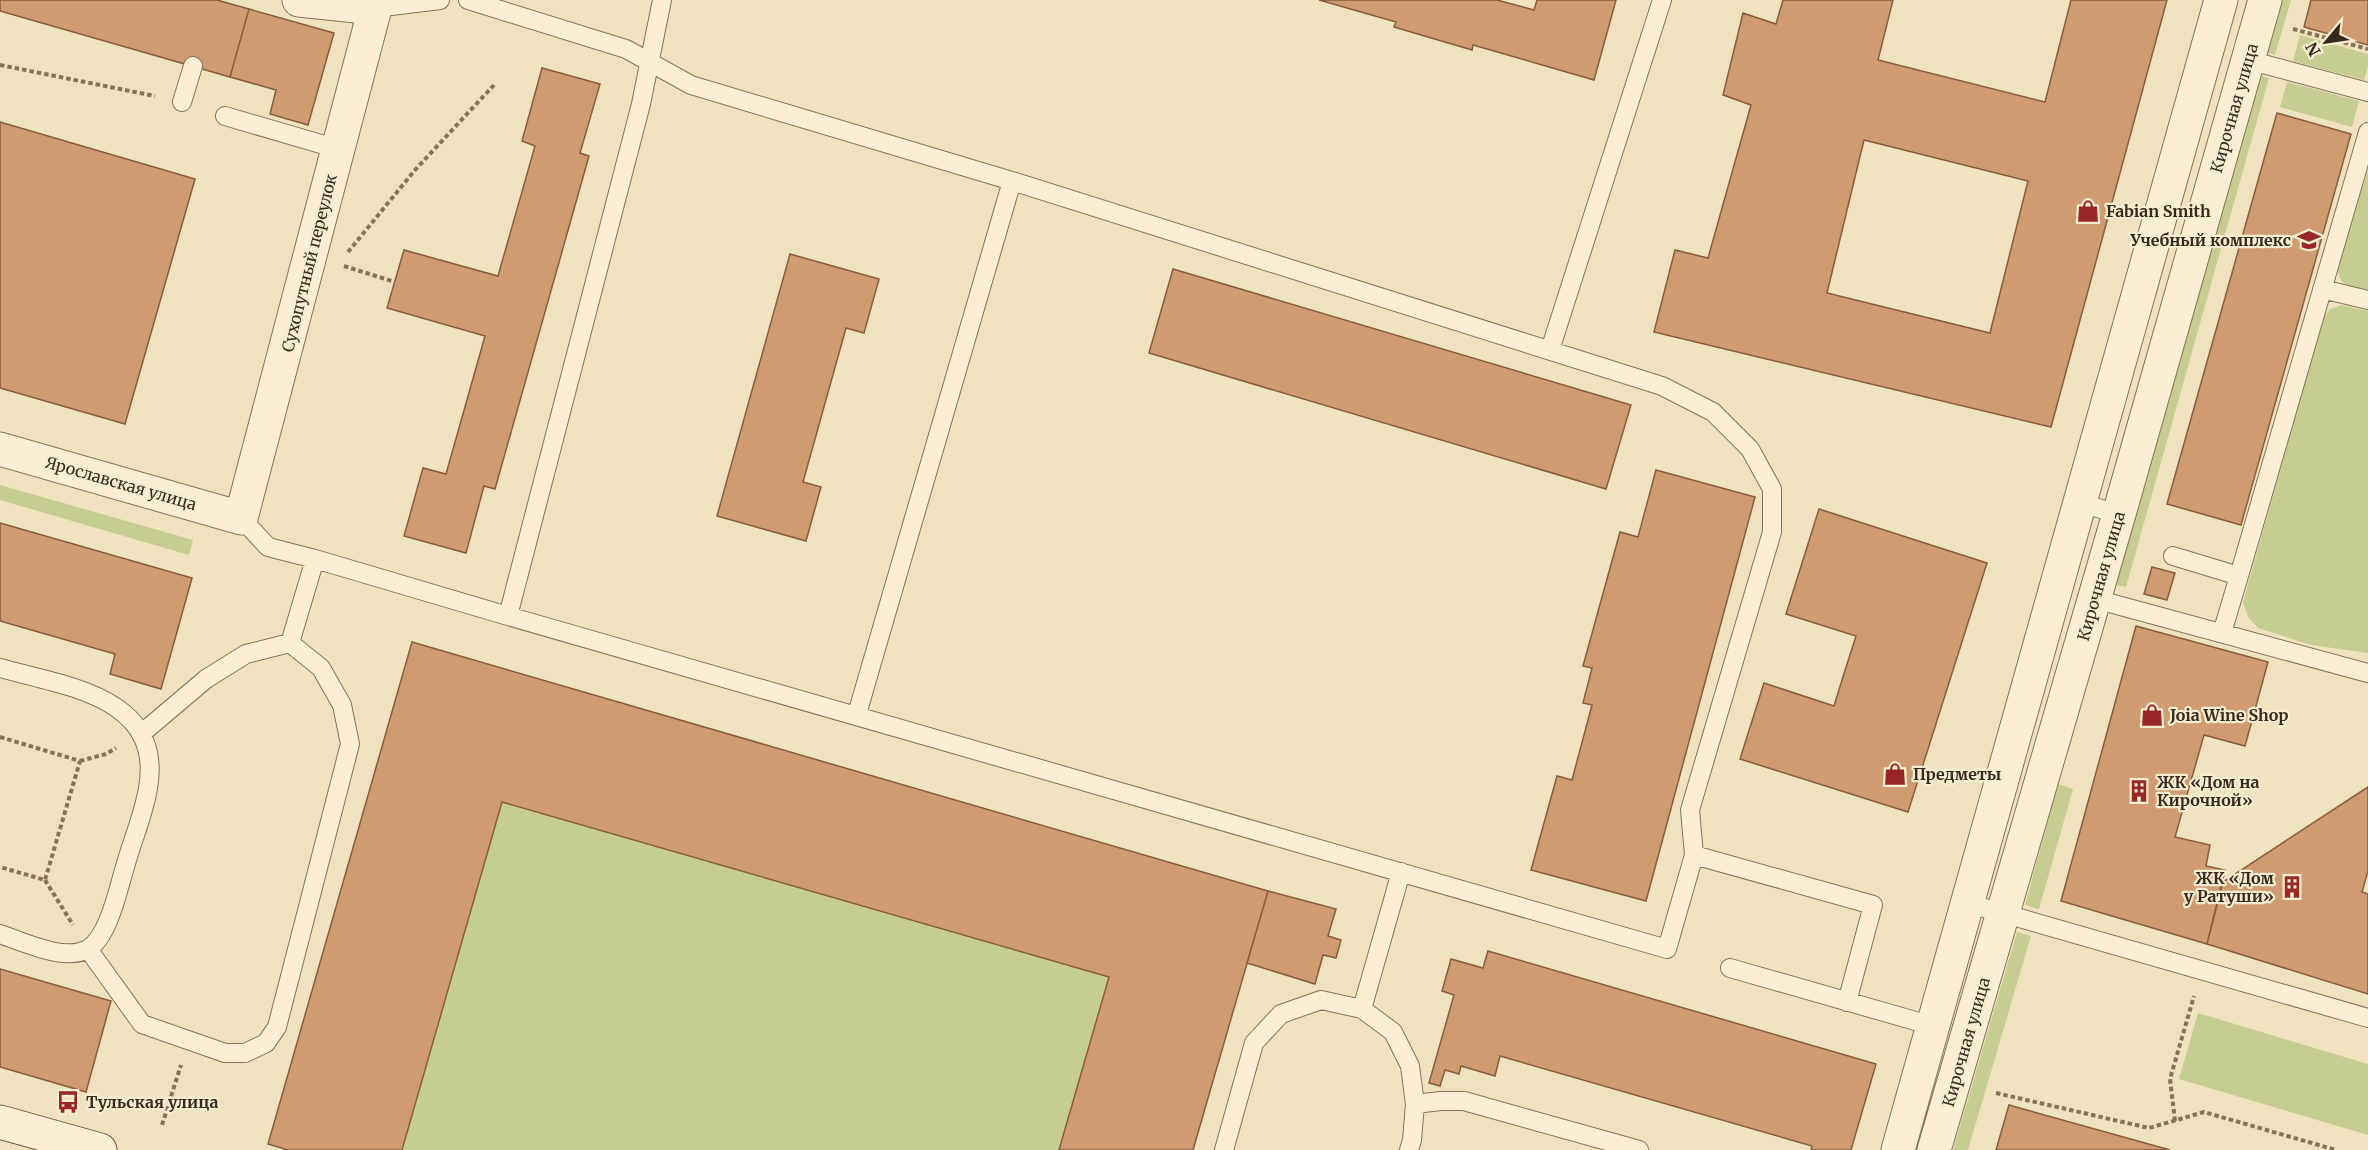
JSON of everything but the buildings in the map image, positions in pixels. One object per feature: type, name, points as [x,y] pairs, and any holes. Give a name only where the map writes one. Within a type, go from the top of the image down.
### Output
[{"type":"street","points":[[299,0],[375,8]]},
{"type":"street","points":[[1898,1150],[2221,0]]},
{"type":"street","name":"Кирочная улица","points":[[1934,1150],[2095,599],[2265,0]]},
{"type":"street","name":"Сухопутный переулок","points":[[241,518],[375,8]]},
{"type":"street","name":"Ярославская улица","points":[[0,449],[241,518]]},
{"type":"street","points":[[0,1122],[100,1150]]},
{"type":"lane","points":[[375,8],[440,0]]},
{"type":"lane","points":[[241,518],[268,547],[857,714],[1667,949],[1694,855],[1690,810],[1772,532],[1772,489],[1750,449],[1713,412],[1662,386],[1550,350],[1012,181],[691,86],[626,49],[468,0]]},
{"type":"lane","points":[[508,616],[638,116],[662,0]]},
{"type":"lane","points":[[1550,350],[1662,0]]},
{"type":"lane","points":[[2248,60],[2368,92]]},
{"type":"lane","points":[[182,102],[193,66]]},
{"type":"lane","points":[[225,116],[338,149]]},
{"type":"lane","points":[[2222,633],[2368,132]]},
{"type":"lane","points":[[857,714],[1012,181]]},
{"type":"lane","points":[[2322,289],[2368,300]]},
{"type":"lane","points":[[2080,503],[2119,514]]},
{"type":"lane","points":[[2173,556],[2239,576]]},
{"type":"lane","points":[[290,643],[315,560]]},
{"type":"lane","points":[[2095,599],[2368,673]]},
{"type":"lane","points":[[141,734],[206,679],[246,654],[290,643]]},
{"type":"lane","points":[[88,949],[142,1024],[225,1053],[245,1053],[266,1043],[277,1027],[350,744],[342,705],[321,668],[290,643]]},
{"type":"lane","points":[[0,668],[99,696],[124,711],[141,734],[149,761],[148,787],[107,928],[88,949],[61,954],[0,934]]},
{"type":"lane","points":[[1694,855],[1873,905],[1847,1002]]},
{"type":"lane","points":[[1362,1009],[1401,872]]},
{"type":"lane","points":[[1967,903],[2368,1018]]},
{"type":"lane","points":[[1730,968],[1933,1026]]},
{"type":"lane","points":[[1224,1150],[1254,1043],[1281,1014],[1321,1000],[1362,1009],[1393,1032],[1410,1066],[1415,1104],[1409,1150]]},
{"type":"lane","points":[[1415,1104],[1464,1101],[1639,1150]]},
{"type":"path","points":[[2289,28],[2368,49]]},
{"type":"path","points":[[0,65],[182,102]]},
{"type":"path","points":[[395,282],[339,265],[415,170],[494,85]]},
{"type":"path","points":[[0,737],[80,761],[106,754],[141,734]]},
{"type":"path","points":[[45,880],[80,761]]},
{"type":"path","points":[[0,867],[45,880],[88,949]]},
{"type":"path","points":[[2175,1121],[2170,1079],[2196,989]]},
{"type":"path","points":[[162,1125],[189,1040]]},
{"type":"path","points":[[1996,1093],[2149,1128],[2204,1112],[2336,1150]]},
{"type":"green space","points":[[2282,0],[2291,0],[2275,55],[2267,53]]},
{"type":"green space","points":[[2300,35],[2368,54],[2368,67],[2364,80],[2293,61]]},
{"type":"green space","points":[[2260,75],[2269,78],[2126,587],[2116,585]]},
{"type":"green space","points":[[2287,82],[2359,101],[2352,127],[2280,107]]},
{"type":"green space","points":[[2368,170],[2368,292],[2350,287],[2342,281],[2339,276],[2338,262]]},
{"type":"green space","points":[[2341,305],[2368,311],[2368,653],[2311,645],[2258,628],[2248,617],[2243,602],[2323,318],[2330,309]]},
{"type":"green space","points":[[0,485],[193,540],[189,555],[0,500]]},
{"type":"green space","points":[[2058,784],[2073,789],[2039,909],[2025,905]]},
{"type":"green space","points":[[502,802],[1109,977],[1059,1150],[402,1150]]},
{"type":"green space","points":[[2017,932],[2031,936],[1968,1150],[1953,1150]]},
{"type":"green space","points":[[2198,1013],[2368,1064],[2368,1135],[2179,1079]]},
{"type":"place","name":"Fabian Smith","points":[[2088,211]]},
{"type":"place","name":"Учебный комплекс","points":[[2309,240]]},
{"type":"place","name":"Joia Wine Shop","points":[[2152,715]]},
{"type":"place","name":"Предметы","points":[[1895,774]]},
{"type":"place","name":"ЖК «Дом на Кирочной»","points":[[2139,791]]},
{"type":"place","name":"ЖК «Дом у Ратуши»","points":[[2292,887]]},
{"type":"place","name":"Тульская улица","points":[[68,1102]]}]
